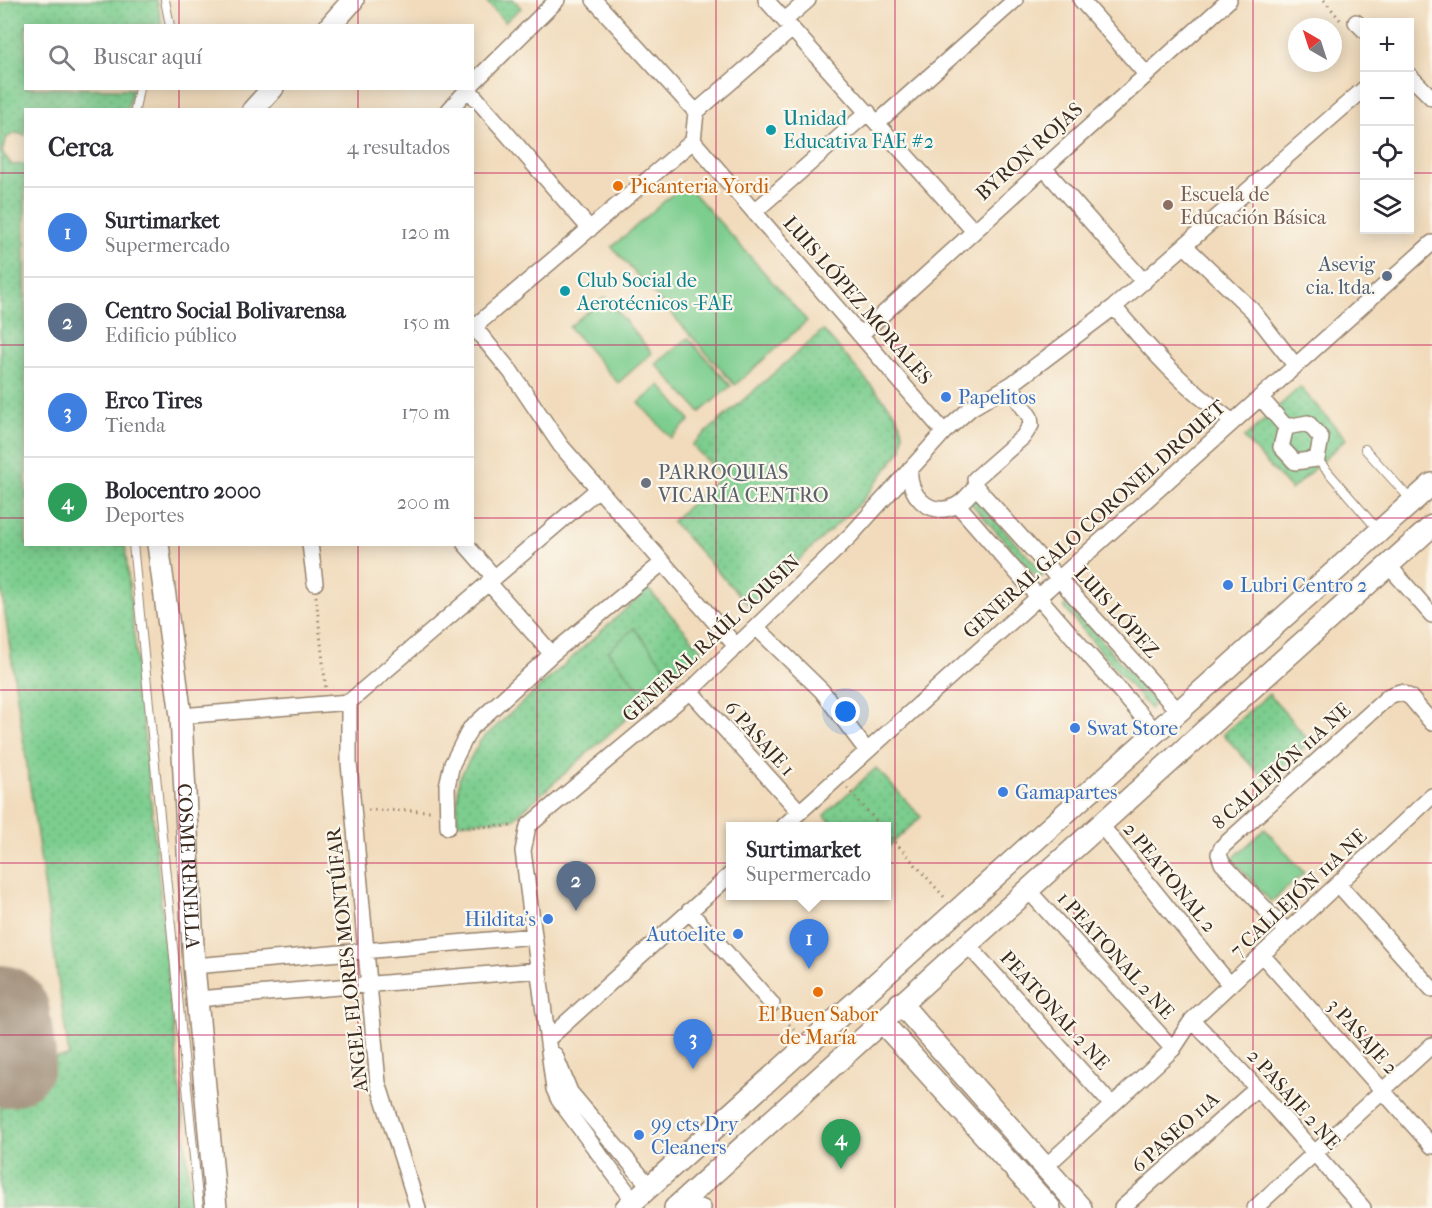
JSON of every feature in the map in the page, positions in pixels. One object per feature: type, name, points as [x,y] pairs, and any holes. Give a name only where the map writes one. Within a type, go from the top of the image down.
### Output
[{"type":"main road","points":[[332,24],[353,0]]},
{"type":"main road","points":[[630,1205],[1432,484]]},
{"type":"main road","points":[[678,1205],[966,943],[1432,526]]},
{"type":"main road","name":"COSME RENELLA","points":[[158,546],[181,716],[194,966],[217,1201]]},
{"type":"main road","points":[[900,1003],[1081,1208]]},
{"type":"main road","points":[[881,1021],[1050,1208]]},
{"type":"street","points":[[474,82],[557,0]]},
{"type":"street","points":[[594,0],[696,112]]},
{"type":"street","points":[[766,0],[973,230]]},
{"type":"street","points":[[474,325],[693,141],[696,112],[788,25],[808,0]]},
{"type":"street","points":[[754,212],[1015,0]]},
{"type":"street","points":[[1081,0],[1146,74]]},
{"type":"street","name":"BYRON ROJAS","points":[[860,335],[1229,0]]},
{"type":"street","points":[[1414,80],[1432,98]]},
{"type":"street","points":[[451,108],[467,90]]},
{"type":"street","points":[[469,90],[590,229]]},
{"type":"street","name":"GENERAL RAÚL COUSIN","points":[[528,826],[690,692],[851,535],[944,432],[981,399],[1012,384],[1114,307],[1360,93]]},
{"type":"street","name":"LUIS LÓPEZ MORALES","points":[[693,141],[944,432]]},
{"type":"street","points":[[1043,167],[1144,282]]},
{"type":"street","name":"GENERAL GALO CORONEL DROUET","points":[[789,822],[1432,243]]},
{"type":"street","points":[[1185,246],[1252,310],[1295,365]]},
{"type":"street","points":[[1114,307],[1161,362],[1194,394],[1233,422]]},
{"type":"street","points":[[474,327],[511,372],[561,446],[597,490],[736,646]]},
{"type":"street","points":[[910,469],[909,481],[917,499],[927,506],[939,509],[958,505],[976,487],[975,478],[1023,436],[1031,425],[1030,417],[1019,401],[1012,384]]},
{"type":"street","points":[[1260,397],[1286,427]]},
{"type":"street","points":[[1308,423],[1321,438],[1317,459],[1294,462],[1281,447],[1286,427],[1308,423]]},
{"type":"street","name":"LUIS LÓPEZ","points":[[976,487],[1179,712]]},
{"type":"street","points":[[181,716],[349,702],[597,490]]},
{"type":"street","points":[[958,505],[1156,732]]},
{"type":"street","points":[[310,546],[315,583]]},
{"type":"street","points":[[466,546],[491,580],[552,654]]},
{"type":"street","points":[[448,819],[447,786],[452,764],[470,729],[552,654],[661,564]]},
{"type":"street","points":[[1388,565],[1432,615]]},
{"type":"street","points":[[756,627],[822,691],[867,751]]},
{"type":"street","name":"6 PASAJE 1","points":[[690,692],[800,812]]},
{"type":"street","name":"8 CALLEJÓN 11A NE","points":[[1287,932],[1221,863],[1222,847],[1389,696],[1400,692],[1410,697],[1432,723]]},
{"type":"street","name":"ANGEL FLORES MONTÚFAR","points":[[349,702],[349,763],[364,951],[378,1083],[418,1208]]},
{"type":"street","name":"7 CALLEJÓN 11A NE","points":[[1045,1167],[1173,1049],[1192,1020],[1432,796]]},
{"type":"street","name":"2 PEATONAL 2","points":[[1100,824],[1230,985]]},
{"type":"street","points":[[528,826],[523,851],[549,1038],[551,1078],[559,1100],[630,1205]]},
{"type":"street","points":[[549,1038],[726,878]]},
{"type":"street","points":[[1338,884],[1432,989]]},
{"type":"street","name":"1 PEATONAL 2 NE","points":[[1027,889],[1173,1049]]},
{"type":"street","points":[[689,911],[772,1004]]},
{"type":"street","points":[[194,966],[534,936]]},
{"type":"street","name":"PEATONAL 2 NE","points":[[966,943],[1113,1105]]},
{"type":"street","name":"3 PASAJE 2","points":[[1262,955],[1432,1146]]},
{"type":"street","points":[[197,999],[539,970]]},
{"type":"street","name":"2 PASAJE 2 NE","points":[[1192,1020],[1257,1088],[1363,1208]]},
{"type":"street","points":[[549,1038],[570,1092],[650,1187]]},
{"type":"street","points":[[1255,1208],[1432,1045]]},
{"type":"street","name":"6 PASEO 11A","points":[[1122,1208],[1257,1088]]},
{"type":"street","points":[[678,1205],[703,1208]]},
{"type":"lane","points":[[165,0],[170,24]]},
{"type":"lane","points":[[135,108],[139,90]]},
{"type":"lane","points":[[1365,449],[1412,501]]},
{"type":"lane","points":[[1317,459],[1379,531]]},
{"type":"lane","points":[[133,546],[199,1208]]},
{"type":"path","points":[[1324,0],[1346,26],[1360,26]]},
{"type":"path","points":[[315,583],[327,704]]},
{"type":"path","points":[[837,778],[877,822]]},
{"type":"path","points":[[353,810],[528,826]]},
{"type":"path","points":[[891,838],[956,911]]},
{"type":"path","points":[[772,1004],[808,1045]]},
{"type":"green space","points":[[11,0],[157,0],[162,24],[24,24],[24,90],[133,90],[127,108],[24,108],[24,135],[16,133],[7,137],[2,152],[12,165],[24,164],[24,546],[125,546],[192,1208],[0,1208],[0,1065],[69,1056],[0,579],[0,4]]},
{"type":"green space","points":[[485,0],[514,0],[521,8],[505,22]]},
{"type":"green space","points":[[685,183],[807,321],[735,385],[612,247]]},
{"type":"green space","points":[[605,297],[652,353],[618,383],[569,327]]},
{"type":"green space","points":[[823,330],[896,414],[903,432],[902,449],[862,501],[749,606],[672,521],[722,476],[692,445]]},
{"type":"green space","points":[[688,338],[731,386],[700,412],[656,364]]},
{"type":"green space","points":[[660,385],[690,420],[671,438],[639,403]]},
{"type":"green space","points":[[1300,387],[1346,439],[1291,490],[1244,438]]},
{"type":"green space","points":[[972,496],[1043,572],[1042,577],[1036,576],[968,500]]},
{"type":"green space","points":[[648,589],[703,651],[513,819],[456,823],[459,779],[480,741]]},
{"type":"green space","points":[[1068,601],[1155,703],[1150,709],[1066,610],[1064,606]]},
{"type":"green space","points":[[634,628],[667,669],[641,691],[608,651]]},
{"type":"green space","points":[[1269,694],[1310,742],[1265,781],[1223,734]]},
{"type":"green space","points":[[876,768],[921,817],[891,844],[891,822],[830,822],[824,815]]},
{"type":"green space","points":[[1265,829],[1304,873],[1271,902],[1232,859]]},
{"type":"runway","points":[[0,1015],[6,1057]]},
{"type":"place","name":"Unidad Educativa FAE #2","points":[[771,130]]},
{"type":"place","name":"Picanteria Yordi","points":[[618,186]]},
{"type":"place","name":"Escuela de Educación Básica","points":[[1168,205]]},
{"type":"place","name":"Asevig cia. ltda.","points":[[1387,276]]},
{"type":"place","name":"Club Social de Aerotécnicos -FAE","points":[[565,291]]},
{"type":"place","name":"Papelitos","points":[[946,397]]},
{"type":"place","name":"PARROQUIAS VICARÍA CENTRO","points":[[646,483]]},
{"type":"place","name":"Lubri Centro 2","points":[[1228,585]]},
{"type":"place","name":"Swat Store","points":[[1075,728]]},
{"type":"place","name":"Gamapartes","points":[[1003,792]]},
{"type":"place","name":"Centro Social Bolivarensa","points":[[576,911]]},
{"type":"place","name":"Hildita's","points":[[548,919]]},
{"type":"place","name":"Autoelite","points":[[738,934]]},
{"type":"place","name":"Surtimarket","points":[[809,969]]},
{"type":"place","name":"El Buen Sabor de María","points":[[818,992]]},
{"type":"place","name":"Erco Tires","points":[[693,1069]]},
{"type":"place","name":"99 cts Dry Cleaners","points":[[639,1135]]},
{"type":"place","name":"Bolocentro 2000","points":[[841,1169]]}]
